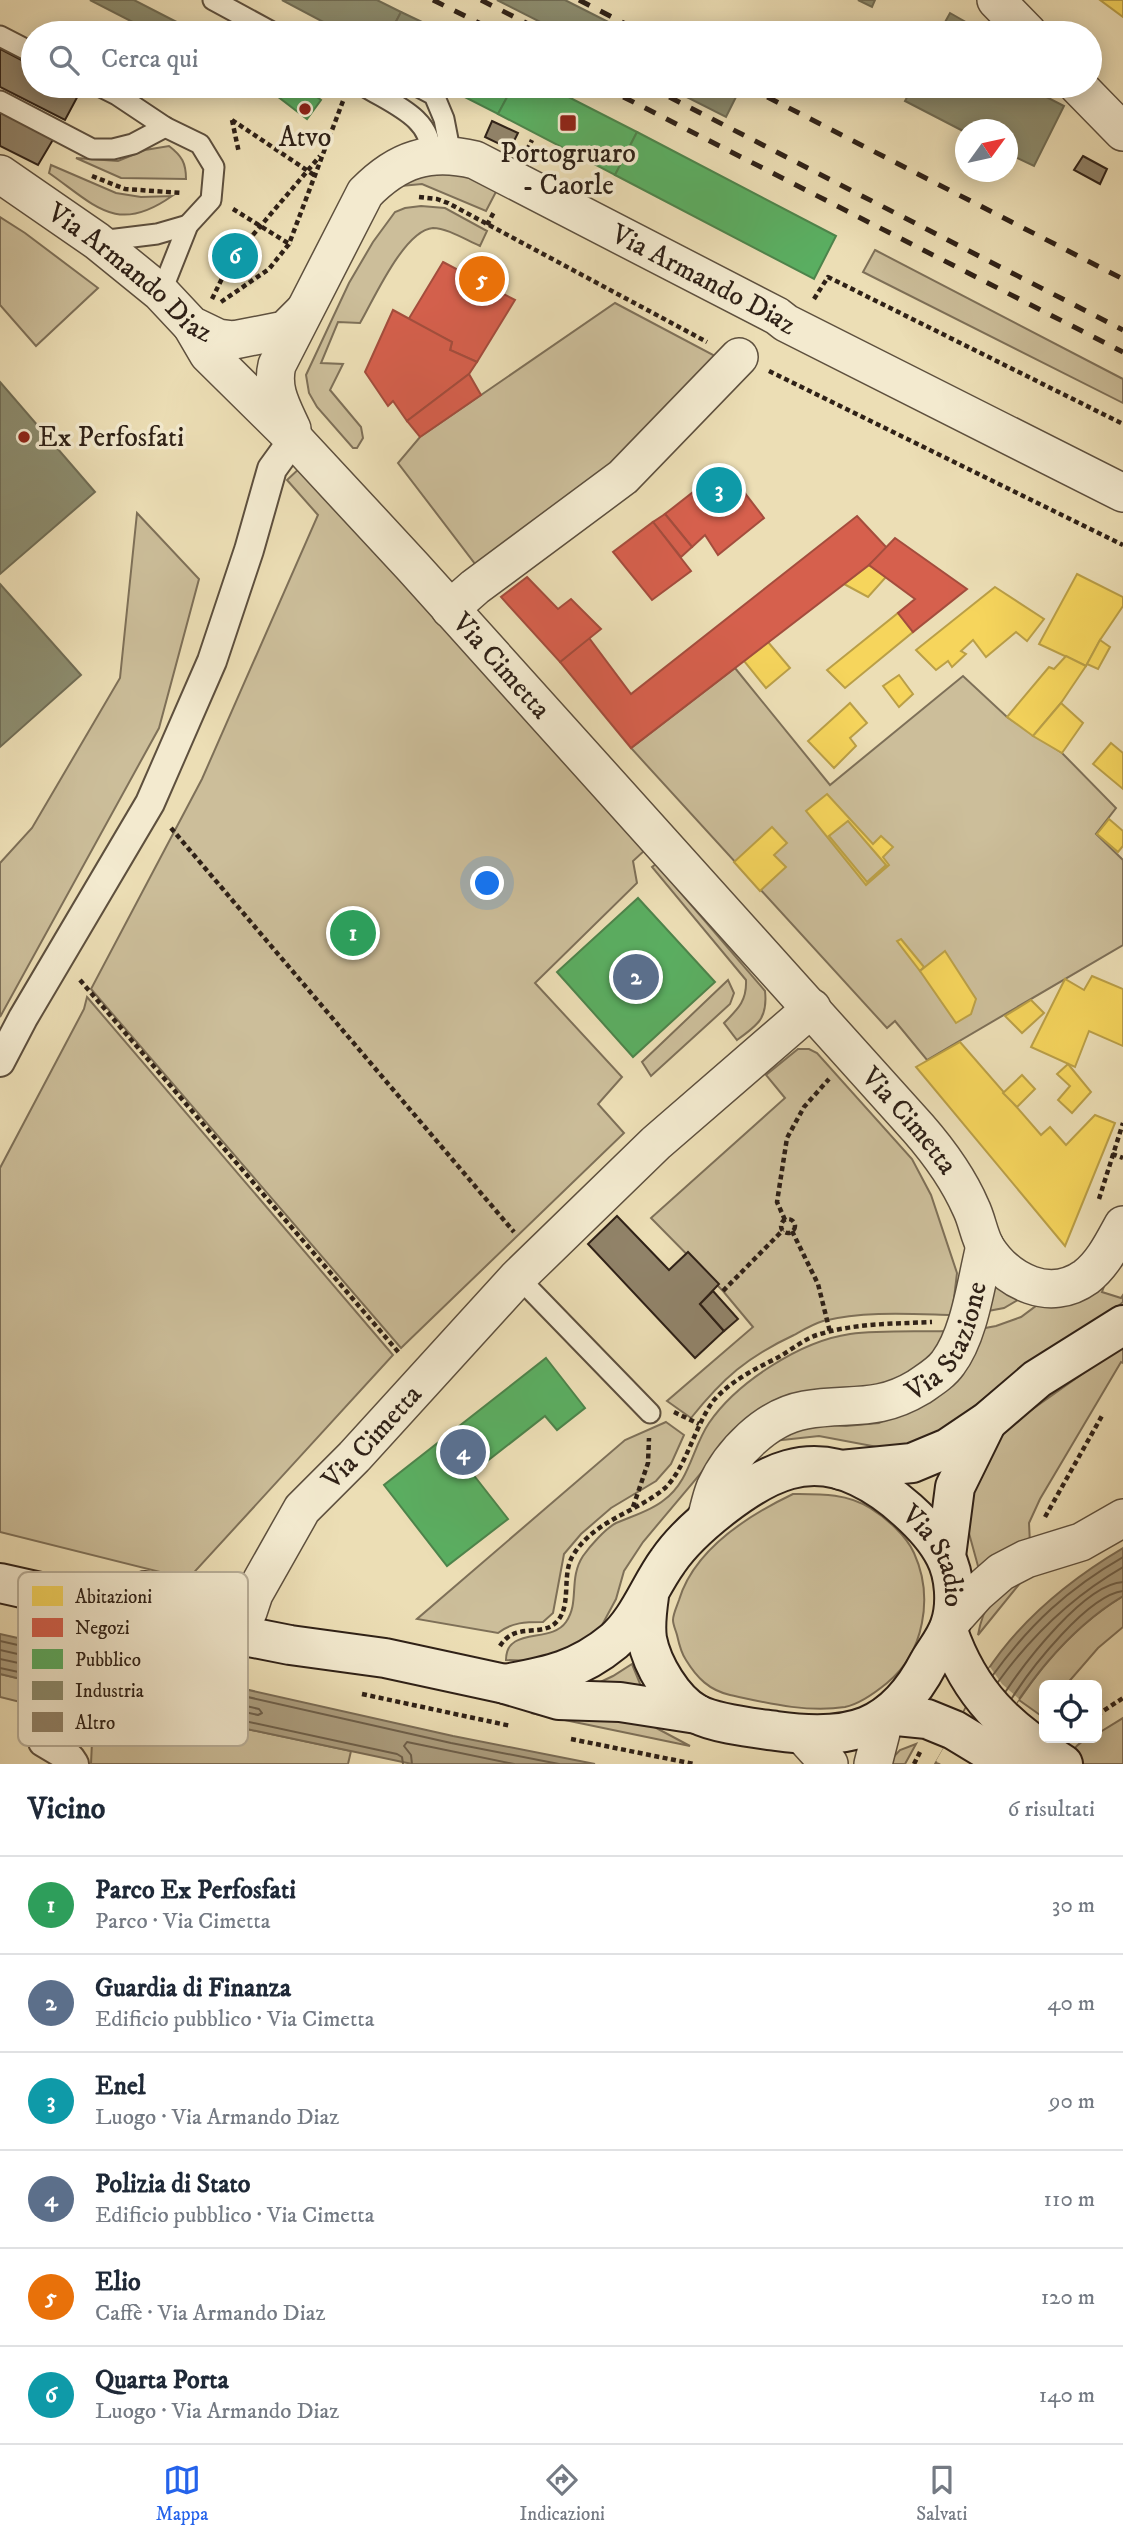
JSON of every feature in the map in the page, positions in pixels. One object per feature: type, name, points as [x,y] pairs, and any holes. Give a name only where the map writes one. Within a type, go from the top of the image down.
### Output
[{"type":"main road","points":[[841,1470],[912,1463],[948,1448],[988,1421],[1037,1379],[1123,1325]]},
{"type":"main road","points":[[946,1556],[955,1487],[988,1421]]},
{"type":"main road","name":"Via Stadio","points":[[248,1637],[385,1658],[505,1684],[559,1700],[620,1702],[697,1714],[749,1727],[802,1734],[848,1731],[865,1727],[886,1716],[923,1677],[950,1627],[953,1581],[946,1556],[932,1537],[895,1500],[872,1483],[841,1470],[805,1467],[781,1471],[752,1486],[706,1519],[672,1556],[649,1596],[623,1632],[580,1665],[555,1674],[505,1684]]},
{"type":"main road","name":"Via Stadio","points":[[0,1558],[63,1572]]},
{"type":"main road","name":"Via Stadio","points":[[0,1583],[18,1587]]},
{"type":"main road","name":"Via Stadio","points":[[649,1596],[647,1640],[654,1660],[680,1700],[697,1714]]},
{"type":"main road","name":"Via Stadio","points":[[248,1612],[306,1626],[385,1658]]},
{"type":"main road","points":[[950,1627],[957,1657],[976,1690],[993,1711],[1000,1745]]},
{"type":"main road","points":[[886,1716],[928,1718],[954,1730],[1000,1745],[1023,1738],[1063,1764]]},
{"type":"street","points":[[996,0],[1016,21]]},
{"type":"street","points":[[1090,98],[1123,132]]},
{"type":"street","name":"Via Armando Diaz","points":[[298,443],[277,396],[274,379],[277,365],[304,310],[365,194],[377,181],[401,165],[441,155],[483,164],[786,323],[1123,493]]},
{"type":"street","name":"Via Armando Diaz","points":[[0,174],[97,241],[161,293],[206,311],[218,338],[234,341],[285,330],[304,310]]},
{"type":"street","name":"Via Cimetta","points":[[206,311],[208,354],[298,443],[918,1128],[946,1164],[973,1212],[985,1246]]},
{"type":"street","points":[[450,609],[475,587],[623,477],[739,357]]},
{"type":"street","points":[[0,1062],[150,803],[212,661],[249,550],[272,469],[285,451],[298,443]]},
{"type":"street","name":"Via Cimetta","points":[[248,1612],[254,1594],[302,1508],[354,1457],[529,1267],[656,1143],[812,1008]]},
{"type":"street","name":"Via Stazione","points":[[985,1246],[1005,1269],[1026,1284],[1054,1290],[1078,1281],[1096,1267],[1123,1225]]},
{"type":"street","name":"Via Stazione","points":[[706,1519],[714,1490],[725,1470],[739,1451],[769,1424],[807,1409],[860,1407],[884,1403],[921,1385],[947,1365],[960,1341],[985,1246]]},
{"type":"street","points":[[950,1627],[977,1593],[1001,1572],[1026,1559],[1081,1542],[1123,1518]]},
{"type":"street","points":[[0,1574],[18,1578]]},
{"type":"street","points":[[873,1764],[886,1716]]},
{"type":"street","points":[[802,1734],[829,1764]]},
{"type":"street","points":[[50,1746],[70,1758],[74,1764]]},
{"type":"lane","points":[[213,0],[252,21]]},
{"type":"lane","points":[[0,36],[21,47]]},
{"type":"lane","points":[[121,98],[164,127],[200,144],[214,167],[211,200],[188,225],[161,293]]},
{"type":"lane","points":[[383,98],[421,122],[431,146],[441,155]]},
{"type":"lane","points":[[435,98],[444,119],[441,155]]},
{"type":"lane","points":[[0,101],[92,149],[113,149],[133,144],[164,127]]},
{"type":"lane","points":[[97,241],[157,234],[188,225]]},
{"type":"lane","points":[[529,1267],[659,1411]]},
{"type":"path","points":[[206,311],[269,269],[289,244],[338,115]]},
{"type":"path","points":[[232,120],[314,175]]},
{"type":"path","points":[[206,311],[230,262],[323,154]]},
{"type":"path","points":[[414,197],[437,198],[448,203],[695,336],[1123,545]]},
{"type":"path","points":[[229,207],[289,244],[330,259]]},
{"type":"path","points":[[820,286],[828,277],[1123,424]]},
{"type":"path","points":[[150,803],[518,1236],[529,1267]]},
{"type":"path","points":[[61,954],[89,992],[402,1356],[426,1377]]},
{"type":"path","points":[[785,1220],[777,1202],[787,1138],[804,1107],[834,1073]]},
{"type":"path","points":[[1123,1123],[1112,1154],[1123,1158]]},
{"type":"path","points":[[783,1230],[781,1226],[785,1220]]},
{"type":"path","points":[[785,1220],[794,1222],[792,1231]]},
{"type":"path","points":[[783,1230],[792,1231]]},
{"type":"path","points":[[723,1290],[783,1230]]},
{"type":"path","points":[[792,1231],[818,1284],[830,1332]]},
{"type":"path","points":[[633,1507],[648,1463],[659,1411],[699,1424]]},
{"type":"path","points":[[1043,1529],[1044,1518],[1057,1493],[1103,1414]]},
{"type":"path","points":[[500,1647],[506,1637],[517,1631]]},
{"type":"path","points":[[1102,1712],[1123,1698]]},
{"type":"path","points":[[482,1720],[522,1728]]},
{"type":"path","points":[[562,1737],[694,1764]]},
{"type":"shaded area","points":[[169,146],[182,160],[186,179],[121,178],[76,158],[118,161],[145,150]]},
{"type":"shaded area","points":[[51,165],[116,193],[141,197],[172,196],[153,208],[136,214],[108,212],[49,173]]},
{"type":"shaded area","points":[[446,168],[499,186],[486,211],[422,184],[390,187]]},
{"type":"shaded area","points":[[421,206],[445,208],[487,231],[480,246],[438,229],[422,232],[401,253],[360,323],[338,322],[321,363],[343,364],[330,390],[361,427],[363,438],[357,448],[353,448],[317,407],[309,393],[306,375],[349,283],[373,242],[395,212]]},
{"type":"shaded area","points":[[0,217],[98,288],[36,346],[0,305]]},
{"type":"shaded area","points":[[875,250],[1123,379],[1123,403],[863,272]]},
{"type":"shaded area","points":[[615,303],[717,357],[615,470],[479,569],[398,463],[420,437]]},
{"type":"shaded area","points":[[302,466],[645,850],[633,861],[637,883],[535,983],[622,1077],[598,1104],[624,1133],[401,1348],[91,989],[202,779],[318,515],[287,480]]},
{"type":"shaded area","points":[[137,513],[199,579],[159,728],[0,1017],[0,863],[32,828],[120,678]]},
{"type":"shaded area","points":[[735,668],[830,785],[963,676],[1007,717],[1062,753],[1116,808],[1096,834],[1123,860],[1123,945],[927,1060],[895,1021],[887,1028],[631,748]]},
{"type":"shaded area","points":[[656,864],[765,991],[765,1008],[760,1020],[737,1040],[724,1023],[741,1004],[746,980],[652,867]]},
{"type":"shaded area","points":[[728,980],[734,993],[730,1004],[651,1076],[642,1062]]},
{"type":"shaded area","points":[[87,997],[393,1355],[194,1572],[160,1572],[0,1532],[0,1168],[84,1009]]},
{"type":"shaded area","points":[[798,1049],[809,1049],[817,1053],[912,1159],[931,1195],[957,1273],[952,1315],[871,1314],[819,1322],[749,1360],[714,1391],[691,1418],[667,1401],[753,1327],[723,1291],[651,1218],[785,1098],[766,1075]]},
{"type":"shaded area","points":[[1119,1244],[1102,1292],[1121,1298],[1123,1295],[1123,1302],[999,1386],[938,1436],[916,1446],[888,1449],[819,1436],[773,1441],[807,1423],[846,1426],[879,1423],[934,1395],[980,1329],[1021,1317]]},
{"type":"shaded area","points":[[987,1273],[1023,1297],[1004,1308],[988,1311]]},
{"type":"shaded area","points":[[946,1331],[939,1349],[911,1375],[727,1442],[643,1542],[624,1571],[616,1599],[601,1627],[586,1641],[536,1661],[506,1660],[513,1643],[559,1629],[566,1622],[572,1606],[576,1573],[586,1552],[616,1523],[653,1507],[673,1492],[685,1474],[709,1423],[736,1393],[753,1379],[791,1354],[831,1338],[874,1332]]},
{"type":"shaded area","points":[[1123,1345],[1123,1363],[1121,1362],[1040,1499],[1029,1523],[1030,1544],[981,1577],[967,1526],[970,1475],[1010,1425]]},
{"type":"shaded area","points":[[666,1422],[684,1435],[671,1464],[656,1481],[611,1508],[581,1534],[564,1554],[553,1613],[543,1622],[514,1625],[498,1633],[417,1619],[625,1440]]},
{"type":"shaded area","points":[[793,1494],[842,1497],[870,1508],[901,1533],[914,1553],[920,1570],[924,1606],[922,1623],[910,1656],[900,1671],[883,1686],[845,1707],[816,1709],[787,1706],[716,1690],[699,1678],[684,1657],[673,1624],[674,1613],[686,1582],[710,1550],[759,1512]]},
{"type":"shaded area","points":[[1029,1572],[978,1635],[989,1604]]},
{"type":"shaded area","points":[[1123,1596],[1123,1627],[1098,1648],[1070,1680],[1039,1680],[1039,1714],[1019,1700],[1065,1642],[1107,1606]]},
{"type":"shaded area","points":[[632,1664],[643,1691],[575,1694],[613,1676]]},
{"type":"shaded area","points":[[0,1674],[18,1678],[18,1701],[0,1697]]},
{"type":"shaded area","points":[[563,1712],[647,1723],[690,1746],[531,1713]]},
{"type":"shaded area","points":[[1123,1718],[1123,1764],[1066,1764],[1081,1743],[1102,1743],[1102,1731]]},
{"type":"shaded area","points":[[248,1729],[351,1751],[348,1764],[91,1764],[92,1746],[248,1746]]},
{"type":"shaded area","points":[[916,1744],[905,1764],[887,1764],[900,1750]]},
{"type":"water","points":[[1123,1548],[1123,1596],[1099,1612],[1058,1650],[1023,1694],[975,1764],[935,1764],[978,1685],[1013,1636],[1046,1603]]},
{"type":"water","points":[[0,1634],[18,1638],[18,1678],[0,1674]]},
{"type":"water","points":[[248,1690],[453,1736],[595,1764],[412,1764],[248,1729]]},
{"type":"pier","points":[[990,1667],[1002,1684],[1019,1699],[976,1764],[941,1764],[936,1761]]},
{"type":"building: Abitazioni","points":[[1100,0],[1123,0],[1123,17]]},
{"type":"building: Abitazioni","points":[[869,565],[886,577],[868,597],[844,584]]},
{"type":"building: Abitazioni","points":[[1077,574],[1123,597],[1123,606],[1086,666],[1039,644]]},
{"type":"building: Abitazioni","points":[[995,587],[1044,619],[1027,641],[1016,632],[986,657],[973,640],[961,651],[966,654],[952,667],[948,661],[936,670],[916,650]]},
{"type":"building: Abitazioni","points":[[898,613],[913,632],[845,688],[827,670]]},
{"type":"building: Abitazioni","points":[[1100,640],[1110,647],[1098,669],[1087,664]]},
{"type":"building: Abitazioni","points":[[768,642],[790,668],[766,688],[744,661]]},
{"type":"building: Abitazioni","points":[[1066,656],[1086,666],[1061,703],[1033,736],[1007,717],[1049,667],[1054,669]]},
{"type":"building: Abitazioni","points":[[899,675],[913,694],[899,707],[883,686]]},
{"type":"building: Abitazioni","points":[[850,703],[867,723],[850,738],[856,746],[834,768],[808,741]]},
{"type":"building: Abitazioni","points":[[1061,703],[1083,723],[1062,753],[1033,736]]},
{"type":"building: Abitazioni","points":[[1111,743],[1123,753],[1123,789],[1093,764]]},
{"type":"building: Abitazioni","points":[[827,794],[873,844],[881,836],[893,847],[883,857],[889,865],[866,885],[806,811]],"holes":[[[848,821],[886,865],[867,882],[829,836]]]},
{"type":"building: Abitazioni","points":[[1109,819],[1123,831],[1123,846],[1118,852],[1097,834]]},
{"type":"building: Abitazioni","points":[[772,827],[787,843],[774,855],[786,867],[760,891],[734,862]]},
{"type":"building: Abitazioni","points":[[901,939],[924,967],[920,971],[897,941]]},
{"type":"building: Abitazioni","points":[[945,951],[976,999],[971,1014],[956,1023],[920,971]]},
{"type":"building: Abitazioni","points":[[1092,976],[1123,989],[1123,1046],[1089,1031],[1075,1067],[1031,1047],[1065,979],[1084,990]]},
{"type":"building: Abitazioni","points":[[1031,1000],[1044,1013],[1022,1033],[1005,1016]]},
{"type":"building: Abitazioni","points":[[960,1042],[1041,1135],[1050,1127],[1066,1145],[1095,1115],[1115,1123],[1065,1246],[916,1067]]},
{"type":"building: Abitazioni","points":[[1068,1064],[1091,1092],[1072,1113],[1058,1100],[1070,1086],[1057,1074]]},
{"type":"building: Abitazioni","points":[[1022,1075],[1035,1089],[1017,1107],[1003,1093]]},
{"type":"building: Negozi","points":[[443,262],[515,300],[477,362],[450,350],[452,342],[408,320]]},
{"type":"building: Negozi","points":[[393,310],[452,342],[450,350],[477,362],[469,374],[407,421],[393,401],[388,406],[365,372]]},
{"type":"building: Negozi","points":[[469,374],[481,395],[420,437],[407,421]]},
{"type":"building: Negozi","points":[[725,467],[764,518],[718,555],[705,535],[692,547],[665,514]]},
{"type":"building: Negozi","points":[[665,514],[692,547],[681,557],[653,522]]},
{"type":"building: Negozi","points":[[857,516],[887,548],[869,565],[631,748],[560,662],[589,638],[631,694]]},
{"type":"building: Negozi","points":[[653,522],[691,571],[652,600],[613,552]]},
{"type":"building: Negozi","points":[[895,538],[967,589],[913,632],[898,613],[915,599],[869,565]]},
{"type":"building: Negozi","points":[[527,577],[558,609],[571,599],[601,629],[560,662],[501,597]]},
{"type":"building: Pubblico","points":[[280,98],[321,100],[307,119]]},
{"type":"building: Pubblico","points":[[467,98],[507,98],[498,114]]},
{"type":"building: Pubblico","points":[[507,98],[570,98],[637,132],[615,175],[498,114]]},
{"type":"building: Pubblico","points":[[637,132],[836,236],[814,279],[615,175]]},
{"type":"building: Pubblico","points":[[638,898],[715,982],[633,1057],[557,972]]},
{"type":"building: Pubblico","points":[[546,1358],[585,1408],[557,1430],[545,1416],[472,1473],[508,1519],[447,1566],[384,1485]]},
{"type":"building: Industria","points":[[90,0],[134,0],[175,21],[131,21]]},
{"type":"building: Industria","points":[[282,0],[377,0],[401,12],[396,21],[321,21]]},
{"type":"building: Industria","points":[[497,0],[565,0],[606,21],[538,21]]},
{"type":"building: Industria","points":[[858,0],[875,0],[872,7]]},
{"type":"building: Industria","points":[[401,12],[420,21],[396,21]]},
{"type":"building: Industria","points":[[950,13],[964,21],[946,21]]},
{"type":"building: Industria","points":[[689,98],[736,98],[726,117]]},
{"type":"building: Industria","points":[[907,98],[1048,98],[1064,106],[1034,166],[1018,158],[1018,119],[955,119],[955,127],[905,101]]},
{"type":"building: Industria","name":"Ex Perfosfati","points":[[0,382],[95,492],[0,574]]},
{"type":"building: Industria","points":[[0,584],[81,675],[0,747]]},
{"type":"building: Altro","points":[[0,49],[21,60],[21,98],[0,87]]},
{"type":"building: Altro","points":[[22,98],[77,98],[65,120]]},
{"type":"building: Altro","points":[[0,111],[54,138],[38,165],[0,146]]},
{"type":"building: Altro","points":[[492,121],[518,133],[510,149],[485,137]]},
{"type":"building: Altro","points":[[1083,156],[1107,169],[1100,184],[1074,170]]},
{"type":"building: Altro","points":[[225,238],[255,264],[246,275],[215,249]]},
{"type":"building: Altro","points":[[617,1216],[669,1270],[688,1252],[719,1284],[700,1304],[724,1331],[695,1358],[588,1244]]},
{"type":"building: Altro","points":[[713,1291],[738,1319],[724,1331],[700,1304]]},
{"type":"railway","points":[[433,0],[475,21]]},
{"type":"railway","points":[[481,0],[522,21]]},
{"type":"railway","points":[[579,0],[620,21]]},
{"type":"railway","points":[[626,98],[1123,352]]},
{"type":"railway","points":[[671,98],[1123,330]]},
{"type":"railway","points":[[769,98],[1123,279]]},
{"type":"place","name":"Atvo","points":[[305,109]]},
{"type":"place","name":"Portogruaro - Caorle","points":[[568,123]]},
{"type":"place","name":"Quarta Porta","points":[[235,256]]},
{"type":"place","name":"Elio","points":[[482,279]]},
{"type":"place","name":"Ex Perfosfati","points":[[24,437]]},
{"type":"place","name":"Enel","points":[[719,490]]},
{"type":"place","name":"Parco Ex Perfosfati","points":[[353,933]]},
{"type":"place","name":"Guardia di Finanza","points":[[636,977]]},
{"type":"place","name":"Polizia di Stato","points":[[463,1452]]}]
